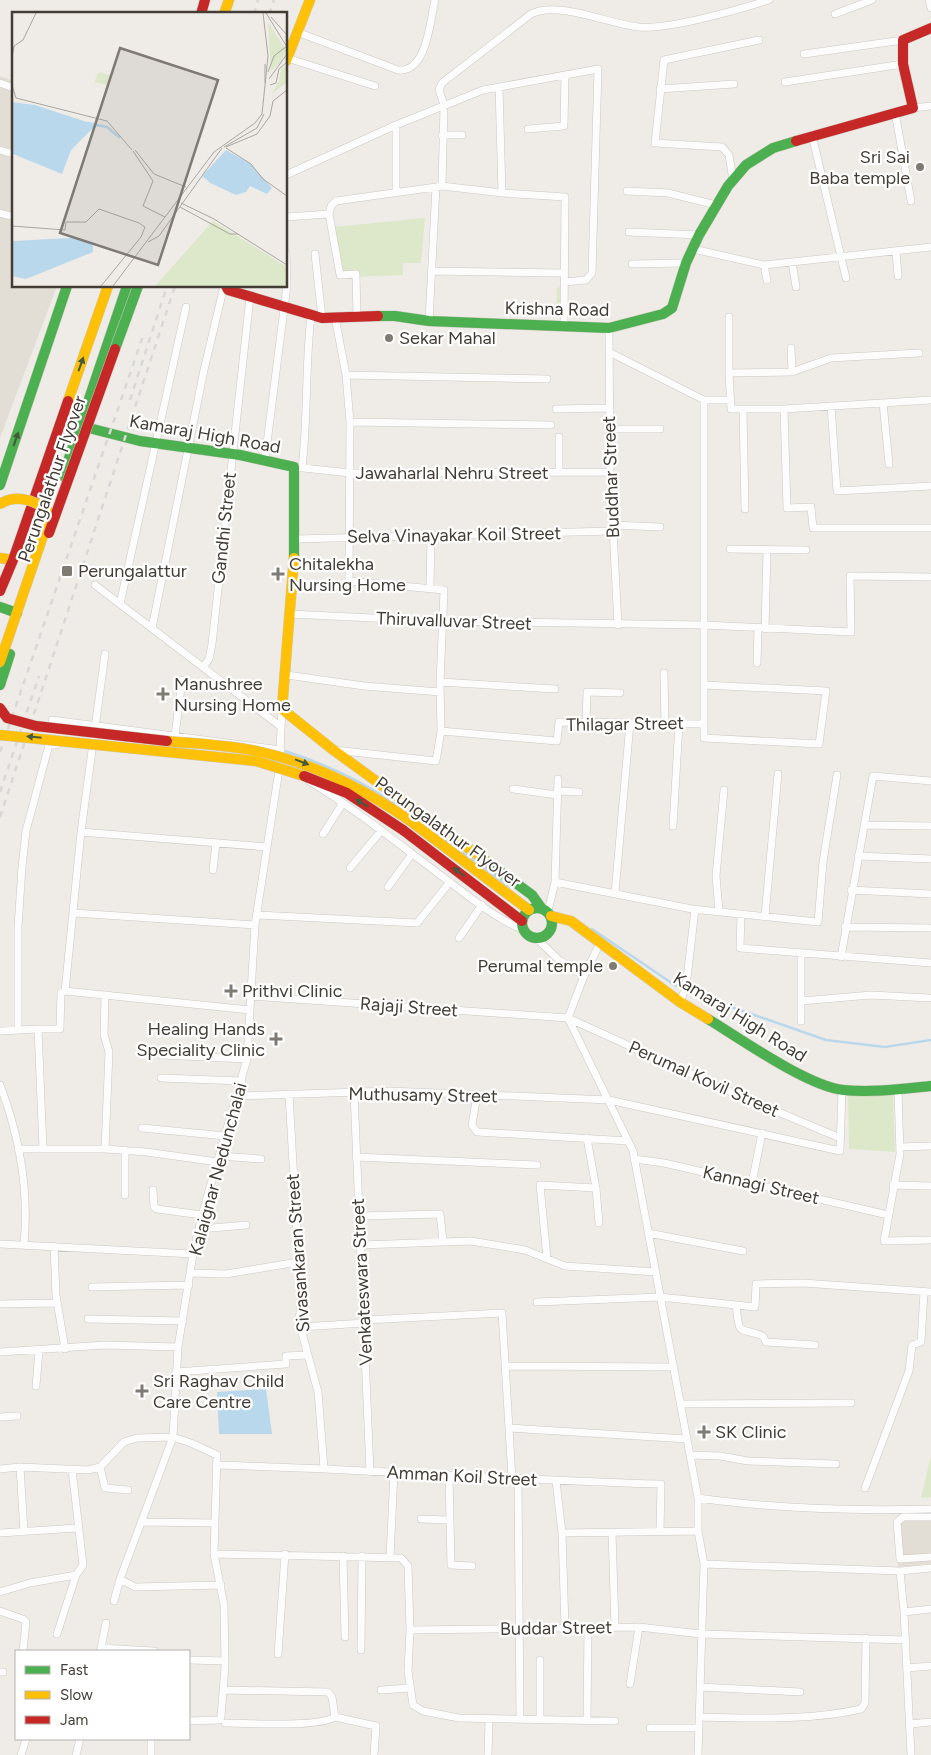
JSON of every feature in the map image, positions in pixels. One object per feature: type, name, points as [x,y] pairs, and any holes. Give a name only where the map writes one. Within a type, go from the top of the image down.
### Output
[{"type":"main road","points":[[201,12],[205,0]]},
{"type":"main road","points":[[225,12],[229,0]]},
{"type":"main road","points":[[288,56],[310,0]]},
{"type":"main road","points":[[913,108],[903,64],[903,40],[931,28]]},
{"type":"main road","name":"Krishna Road","points":[[226,288],[283,308],[322,318],[395,316],[429,321],[609,328],[669,312],[675,303],[686,263],[699,235],[716,205],[746,165],[773,148],[812,135],[913,108]]},
{"type":"main road","points":[[0,485],[66,288]]},
{"type":"main road","points":[[0,591],[13,560],[107,288]]},
{"type":"main road","points":[[0,662],[126,288]]},
{"type":"main road","name":"Perungalathur Flyover","points":[[0,685],[49,533],[137,288]]},
{"type":"main road","name":"Kamaraj High Road","points":[[80,426],[155,443],[265,459],[298,468],[296,539],[287,675],[282,709],[332,749],[532,896],[547,912],[571,921],[680,1002],[815,1083],[842,1090],[898,1090],[931,1086]]},
{"type":"main road","points":[[0,504],[6,499],[30,498],[47,509],[49,533]]},
{"type":"main road","points":[[0,558],[13,560]]},
{"type":"main road","points":[[0,607],[17,613]]},
{"type":"main road","name":"Perungalathur Flyover","points":[[0,708],[7,718],[36,726],[241,749],[292,759],[353,785],[409,820],[529,910]]},
{"type":"main road","name":"Perungalathur Flyover","points":[[0,735],[256,761],[288,770],[347,793],[403,830],[523,925]]},
{"type":"main road","points":[[529,910],[547,912],[551,930],[544,937],[536,938],[529,936],[523,925],[529,910]]},
{"type":"street","points":[[297,32],[398,70],[408,69],[413,67],[420,58],[435,0]]},
{"type":"street","points":[[429,321],[444,105],[439,90],[442,83],[531,14],[542,8],[554,9],[626,26],[648,28],[666,26],[769,0]]},
{"type":"street","points":[[836,14],[872,0]]},
{"type":"street","points":[[929,0],[931,8]]},
{"type":"street","points":[[733,180],[729,155],[722,147],[655,143],[663,63],[667,58],[758,40]]},
{"type":"street","points":[[804,54],[903,40]]},
{"type":"street","points":[[288,59],[376,86]]},
{"type":"street","points":[[785,82],[903,64]]},
{"type":"street","points":[[288,174],[396,125],[483,90],[598,69],[592,273],[586,280],[565,282]]},
{"type":"street","points":[[528,129],[564,126],[565,75]]},
{"type":"street","points":[[0,83],[12,87]]},
{"type":"street","points":[[660,89],[734,84]]},
{"type":"street","points":[[500,87],[502,194]]},
{"type":"street","points":[[913,108],[931,106]]},
{"type":"street","points":[[895,112],[911,201]]},
{"type":"street","points":[[396,125],[396,191]]},
{"type":"street","points":[[442,135],[462,135]]},
{"type":"street","points":[[812,135],[846,278]]},
{"type":"street","points":[[357,317],[356,274],[340,275],[329,214],[331,206],[336,200],[439,186],[502,194],[565,197],[564,326]]},
{"type":"street","points":[[627,190],[668,192],[716,205]]},
{"type":"street","points":[[0,212],[12,216]]},
{"type":"street","points":[[288,217],[329,214]]},
{"type":"street","points":[[629,232],[699,235]]},
{"type":"street","points":[[693,249],[764,265],[931,247]]},
{"type":"street","points":[[896,251],[898,276]]},
{"type":"street","points":[[316,254],[322,318]]},
{"type":"street","points":[[792,262],[796,287]]},
{"type":"street","points":[[632,264],[686,263]]},
{"type":"street","points":[[764,265],[766,280]]},
{"type":"street","points":[[431,271],[565,273]]},
{"type":"street","points":[[152,628],[188,448],[225,288]]},
{"type":"street","points":[[265,459],[287,288]]},
{"type":"street","name":"Gandhi Street","points":[[203,667],[209,659],[212,644],[250,297]]},
{"type":"street","points":[[120,604],[186,307]]},
{"type":"street","points":[[298,468],[306,435],[307,352],[311,316]]},
{"type":"street","points":[[729,317],[731,409],[784,409],[931,400]]},
{"type":"street","points":[[332,749],[436,761],[441,731],[440,682],[444,590],[430,587],[349,581],[350,422],[346,375],[335,318]]},
{"type":"street","name":"Buddhar Street","points":[[609,328],[610,472],[618,625]]},
{"type":"street","points":[[790,348],[792,372]]},
{"type":"street","points":[[609,352],[704,400],[730,400]]},
{"type":"street","points":[[729,373],[792,372],[830,358],[919,353]]},
{"type":"street","points":[[346,375],[547,379]]},
{"type":"street","points":[[704,400],[704,625],[704,686],[704,738],[819,744],[826,691],[704,686]]},
{"type":"street","points":[[883,403],[889,464]]},
{"type":"street","points":[[831,406],[837,491],[931,486]]},
{"type":"street","points":[[556,409],[609,408]]},
{"type":"street","points":[[743,409],[745,509]]},
{"type":"street","points":[[784,409],[787,508],[811,507],[813,528],[931,528]]},
{"type":"street","points":[[350,422],[551,424]]},
{"type":"street","points":[[610,429],[660,429]]},
{"type":"street","points":[[559,437],[559,472]]},
{"type":"street","name":"Jawaharlal Nehru Street","points":[[298,468],[350,473],[610,472]]},
{"type":"street","name":"Selva Vinayakar Koil Street","points":[[296,539],[660,527]]},
{"type":"street","points":[[430,587],[431,535]]},
{"type":"street","points":[[730,549],[767,551],[806,550]]},
{"type":"street","points":[[757,663],[762,628],[767,551]]},
{"type":"street","name":"Thiruvalluvar Street","points":[[290,614],[443,621],[704,625],[850,632],[850,576],[931,577]]},
{"type":"street","points":[[95,585],[280,726]]},
{"type":"street","points":[[0,1031],[60,1029],[61,993],[65,991],[81,832],[105,654]]},
{"type":"street","points":[[664,673],[665,723]]},
{"type":"street","points":[[287,675],[364,686],[440,692]]},
{"type":"street","points":[[175,736],[182,680]]},
{"type":"street","points":[[440,682],[555,689]]},
{"type":"street","points":[[586,722],[587,692],[620,693]]},
{"type":"street","name":"Kalaignar Nedunchalai","points":[[114,1601],[120,1579],[173,1437],[178,1347],[193,1254],[247,1059],[254,925],[258,915],[279,770],[282,709]]},
{"type":"street","points":[[52,720],[95,728],[281,750]]},
{"type":"street","name":"Thilagar Street","points":[[441,731],[557,741],[559,722],[704,724]]},
{"type":"street","points":[[615,893],[630,723]]},
{"type":"street","points":[[673,826],[679,724]]},
{"type":"street","points":[[18,1030],[18,928],[22,867],[26,831],[49,745],[192,755],[256,763],[309,781],[343,803],[482,905],[512,925],[523,925]]},
{"type":"street","points":[[765,916],[778,774]]},
{"type":"street","points":[[555,882],[695,909],[818,922],[823,862],[837,775]]},
{"type":"street","points":[[841,957],[851,890],[873,776],[931,781]]},
{"type":"street","points":[[547,912],[555,882],[558,779]]},
{"type":"street","points":[[513,789],[557,793],[579,792]]},
{"type":"street","points":[[718,911],[716,876],[724,790]]},
{"type":"street","points":[[323,834],[343,803]]},
{"type":"street","points":[[864,825],[931,826]]},
{"type":"street","points":[[350,868],[381,831]]},
{"type":"street","points":[[81,832],[267,847]]},
{"type":"street","points":[[212,870],[216,843]]},
{"type":"street","points":[[388,887],[412,854]]},
{"type":"street","points":[[858,856],[931,859]]},
{"type":"street","points":[[258,915],[417,924],[450,882]]},
{"type":"street","points":[[851,890],[931,894]]},
{"type":"street","points":[[459,938],[482,905]]},
{"type":"street","points":[[680,1002],[686,986],[695,909]]},
{"type":"street","points":[[74,913],[254,925]]},
{"type":"street","points":[[742,914],[740,948],[931,963]]},
{"type":"street","points":[[845,927],[931,928]]},
{"type":"street","points":[[593,937],[584,976],[568,1018],[628,1141],[634,1159],[698,1498],[698,1531],[704,1564],[698,1755]]},
{"type":"street","points":[[536,938],[558,960],[584,976]]},
{"type":"street","points":[[801,953],[801,1021]]},
{"type":"street","points":[[65,991],[250,1010]]},
{"type":"street","points":[[105,995],[104,1034],[109,1052],[105,1149]]},
{"type":"street","name":"Rajaji Street","points":[[250,996],[568,1018]]},
{"type":"street","points":[[801,1001],[870,996],[929,998]]},
{"type":"street","name":"Perumal Kovil Street","points":[[568,1018],[731,1092],[840,1138]]},
{"type":"street","points":[[38,1029],[43,1149]]},
{"type":"street","points":[[161,1055],[247,1059]]},
{"type":"street","points":[[161,1078],[242,1081]]},
{"type":"street","points":[[0,1085],[18,1149],[27,1212],[24,1244]]},
{"type":"street","points":[[840,1138],[842,1090]]},
{"type":"street","points":[[898,1090],[900,1147],[884,1241],[931,1240]]},
{"type":"street","name":"Muthusamy Street","points":[[237,1096],[390,1091],[608,1100],[840,1151],[840,1138]]},
{"type":"street","name":"Venkateswara Street","points":[[354,1093],[370,1472]]},
{"type":"street","name":"Sivasankaran Street","points":[[289,1095],[301,1327],[318,1392],[324,1468]]},
{"type":"street","points":[[477,1095],[472,1125],[477,1132],[628,1141]]},
{"type":"street","points":[[142,1128],[226,1136]]},
{"type":"street","points":[[752,1183],[762,1133]]},
{"type":"street","points":[[587,1138],[596,1188],[599,1223]]},
{"type":"street","points":[[900,1147],[931,1146]]},
{"type":"street","points":[[18,1149],[105,1149],[219,1159],[261,1159]]},
{"type":"street","points":[[124,1150],[125,1195]]},
{"type":"street","points":[[356,1157],[537,1165]]},
{"type":"street","name":"Kannagi Street","points":[[634,1159],[664,1163],[888,1215]]},
{"type":"street","points":[[894,1185],[931,1186]]},
{"type":"street","points":[[547,1258],[540,1186],[596,1188]]},
{"type":"street","points":[[153,1190],[154,1207],[157,1209],[202,1216]]},
{"type":"street","points":[[360,1216],[440,1214],[443,1241]]},
{"type":"street","points":[[200,1229],[246,1225]]},
{"type":"street","points":[[648,1233],[744,1251]]},
{"type":"street","points":[[361,1245],[471,1241],[525,1250],[565,1266],[656,1272]]},
{"type":"street","points":[[0,1244],[193,1254]]},
{"type":"street","points":[[54,1246],[57,1303],[65,1349]]},
{"type":"street","points":[[191,1273],[226,1274],[298,1262]]},
{"type":"street","points":[[536,1302],[660,1297],[755,1307],[756,1284],[803,1283],[928,1292],[921,1342],[912,1345],[909,1372],[865,1488]]},
{"type":"street","points":[[92,1287],[189,1285]]},
{"type":"street","points":[[0,1304],[57,1303]]},
{"type":"street","points":[[736,1305],[738,1328],[741,1331],[764,1336],[766,1342],[815,1345]]},
{"type":"street","points":[[301,1327],[502,1313],[509,1428],[515,1478],[520,1628],[520,1719]]},
{"type":"street","points":[[88,1319],[183,1321]]},
{"type":"street","points":[[0,1352],[39,1351],[105,1345],[178,1347]]},
{"type":"street","points":[[36,1386],[39,1351]]},
{"type":"street","points":[[176,1372],[286,1364],[286,1356],[307,1355]]},
{"type":"street","points":[[505,1366],[674,1367]]},
{"type":"street","points":[[681,1404],[851,1403]]},
{"type":"street","points":[[0,1417],[17,1416]]},
{"type":"street","points":[[509,1428],[687,1439]]},
{"type":"street","points":[[0,1469],[88,1470],[100,1467],[124,1442],[137,1438],[173,1437],[192,1442],[217,1455],[214,1554],[221,1585],[225,1661],[221,1715],[219,1720],[190,1722]]},
{"type":"street","points":[[690,1455],[720,1456],[748,1461],[836,1464]]},
{"type":"street","name":"Amman Koil Street","points":[[216,1465],[324,1468],[556,1481],[661,1484],[660,1532]]},
{"type":"street","points":[[100,1467],[105,1488],[128,1490]]},
{"type":"street","points":[[20,1468],[24,1532]]},
{"type":"street","points":[[57,1634],[76,1575],[83,1564],[77,1528],[72,1469]]},
{"type":"street","points":[[390,1557],[394,1473]]},
{"type":"street","points":[[449,1475],[448,1520],[451,1566],[472,1566]]},
{"type":"street","points":[[556,1481],[562,1533],[566,1626]]},
{"type":"street","points":[[698,1498],[746,1505],[930,1513]]},
{"type":"street","points":[[930,1513],[931,1526]]},
{"type":"street","points":[[930,1513],[903,1517],[897,1522],[900,1559],[931,1557]]},
{"type":"street","points":[[421,1519],[448,1520]]},
{"type":"street","points":[[142,1522],[214,1523]]},
{"type":"street","points":[[0,1533],[77,1528]]},
{"type":"street","points":[[562,1533],[698,1531]]},
{"type":"street","points":[[612,1532],[615,1627]]},
{"type":"street","points":[[214,1554],[285,1554],[401,1558],[408,1566],[410,1630],[408,1671],[413,1705],[423,1711],[459,1718],[616,1721]]},
{"type":"street","points":[[278,1654],[285,1554]]},
{"type":"street","points":[[343,1556],[345,1638]]},
{"type":"street","points":[[361,1650],[362,1556]]},
{"type":"street","points":[[704,1564],[900,1571],[931,1568]]},
{"type":"street","points":[[900,1571],[906,1640],[911,1755]]},
{"type":"street","points":[[0,1592],[76,1575]]},
{"type":"street","points":[[120,1579],[135,1587],[221,1585]]},
{"type":"street","points":[[904,1612],[931,1610]]},
{"type":"street","points":[[0,1611],[23,1619],[26,1622],[23,1650]]},
{"type":"street","points":[[100,1650],[106,1623]]},
{"type":"street","name":"Buddar Street","points":[[410,1630],[566,1626],[639,1627],[701,1634],[906,1640]]},
{"type":"street","points":[[587,1719],[588,1627]]},
{"type":"street","points":[[630,1684],[639,1627]]},
{"type":"street","points":[[700,1717],[766,1718],[824,1715],[861,1709],[865,1704],[866,1638]]},
{"type":"street","points":[[190,1660],[225,1661]]},
{"type":"street","points":[[540,1660],[540,1719]]},
{"type":"street","points":[[907,1668],[931,1666]]},
{"type":"street","points":[[700,1687],[800,1692]]},
{"type":"street","points":[[381,1690],[410,1688]]},
{"type":"street","points":[[223,1690],[328,1692],[332,1697],[335,1717]]},
{"type":"street","points":[[224,1723],[306,1722],[327,1720],[335,1717],[376,1726],[374,1755]]},
{"type":"street","points":[[488,1755],[490,1719]]},
{"type":"street","points":[[910,1724],[931,1722]]},
{"type":"street","points":[[650,1728],[698,1728]]},
{"type":"street","points":[[22,1755],[26,1740]]},
{"type":"street","points":[[76,1755],[80,1740]]},
{"type":"street","points":[[151,1740],[151,1755]]},
{"type":"shaded area","points":[[0,76],[12,80],[12,288],[56,288],[0,438]]},
{"type":"shaded area","points":[[898,1515],[931,1515],[931,1564],[898,1567]]},
{"type":"green space","points":[[425,218],[421,263],[403,263],[403,275],[353,277],[337,271],[333,227]]},
{"type":"green space","points":[[557,287],[564,287],[563,317],[556,317]]},
{"type":"green space","points":[[893,1092],[895,1152],[849,1149],[848,1093]]},
{"type":"green space","points":[[931,1456],[931,1497],[921,1498]]},
{"type":"water","points":[[266,1389],[272,1434],[219,1434],[217,1392]]},
{"type":"waterway","points":[[285,751],[323,765],[357,781],[389,800],[422,824]]},
{"type":"waterway","points":[[433,831],[510,887]]},
{"type":"waterway","points":[[591,932],[592,929],[676,986],[683,980],[723,1004],[826,1040],[885,1047],[931,1040]]},
{"type":"railway","points":[[255,12],[258,0]]},
{"type":"railway","points":[[270,12],[274,0]]},
{"type":"railway","points":[[130,400],[166,288]]},
{"type":"railway","points":[[0,817],[174,288]]},
{"type":"railway","points":[[0,752],[143,336]]},
{"type":"railway","points":[[0,792],[39,676]]},
{"type":"traffic: fast","points":[[378,316],[395,316],[429,321],[609,328],[663,314],[672,308],[686,263],[699,235],[728,186],[746,165],[773,148],[796,141]]},
{"type":"traffic: fast","points":[[0,485],[66,288]]},
{"type":"traffic: fast","points":[[63,476],[126,288]]},
{"type":"traffic: fast","points":[[115,349],[137,288]]},
{"type":"traffic: fast","points":[[81,426],[140,441],[240,455],[294,467],[294,558]]},
{"type":"traffic: fast","points":[[0,607],[17,613]]},
{"type":"traffic: fast","points":[[0,685],[10,654]]},
{"type":"traffic: fast","points":[[486,861],[532,895],[542,909]]},
{"type":"traffic: fast","points":[[537,908],[548,912],[552,923],[548,934],[537,938],[526,934],[522,923],[526,912],[537,908]]},
{"type":"traffic: fast","points":[[708,1019],[793,1071],[828,1087],[865,1091],[931,1086]]},
{"type":"traffic: slow","points":[[225,12],[229,0]]},
{"type":"traffic: slow","points":[[288,56],[310,0]]},
{"type":"traffic: slow","points":[[68,401],[107,288]]},
{"type":"traffic: slow","points":[[0,504],[12,499],[24,499],[41,506],[47,509],[49,528]]},
{"type":"traffic: slow","points":[[0,662],[49,518]]},
{"type":"traffic: slow","points":[[0,558],[13,560]]},
{"type":"traffic: slow","points":[[294,558],[282,709],[332,749],[486,861]]},
{"type":"traffic: slow","points":[[0,735],[256,761],[304,776]]},
{"type":"traffic: slow","points":[[167,741],[226,746],[301,763],[357,788],[409,820]]},
{"type":"traffic: slow","points":[[409,820],[529,910]]},
{"type":"traffic: slow","points":[[551,916],[571,921],[680,1002],[708,1019]]},
{"type":"traffic: jam","points":[[202,12],[205,0]]},
{"type":"traffic: jam","points":[[796,141],[913,108],[903,64],[903,40],[931,28]]},
{"type":"traffic: jam","points":[[227,288],[228,290],[322,318],[378,316]]},
{"type":"traffic: jam","points":[[49,533],[115,349]]},
{"type":"traffic: jam","points":[[0,591],[13,560],[68,401]]},
{"type":"traffic: jam","points":[[0,708],[7,718],[36,726],[167,741]]},
{"type":"traffic: jam","points":[[304,776],[347,793],[403,830]]},
{"type":"traffic: jam","points":[[403,830],[522,921]]},
{"type":"place","name":"Sri Sai Baba temple","points":[[920,167]]},
{"type":"place","name":"Sekar Mahal","points":[[389,338]]},
{"type":"place","name":"Perungalattur","points":[[67,571]]},
{"type":"place","name":"Chitalekha Nursing Home","points":[[278,574]]},
{"type":"place","name":"Manushree Nursing Home","points":[[163,694]]},
{"type":"place","name":"Perumal temple","points":[[613,966]]},
{"type":"place","name":"Prithvi Clinic","points":[[231,991]]},
{"type":"place","name":"Healing Hands Speciality Clinic","points":[[276,1039]]},
{"type":"place","name":"Sri Raghav Child Care Centre","points":[[142,1391]]},
{"type":"place","name":"SK Clinic","points":[[704,1432]]}]
